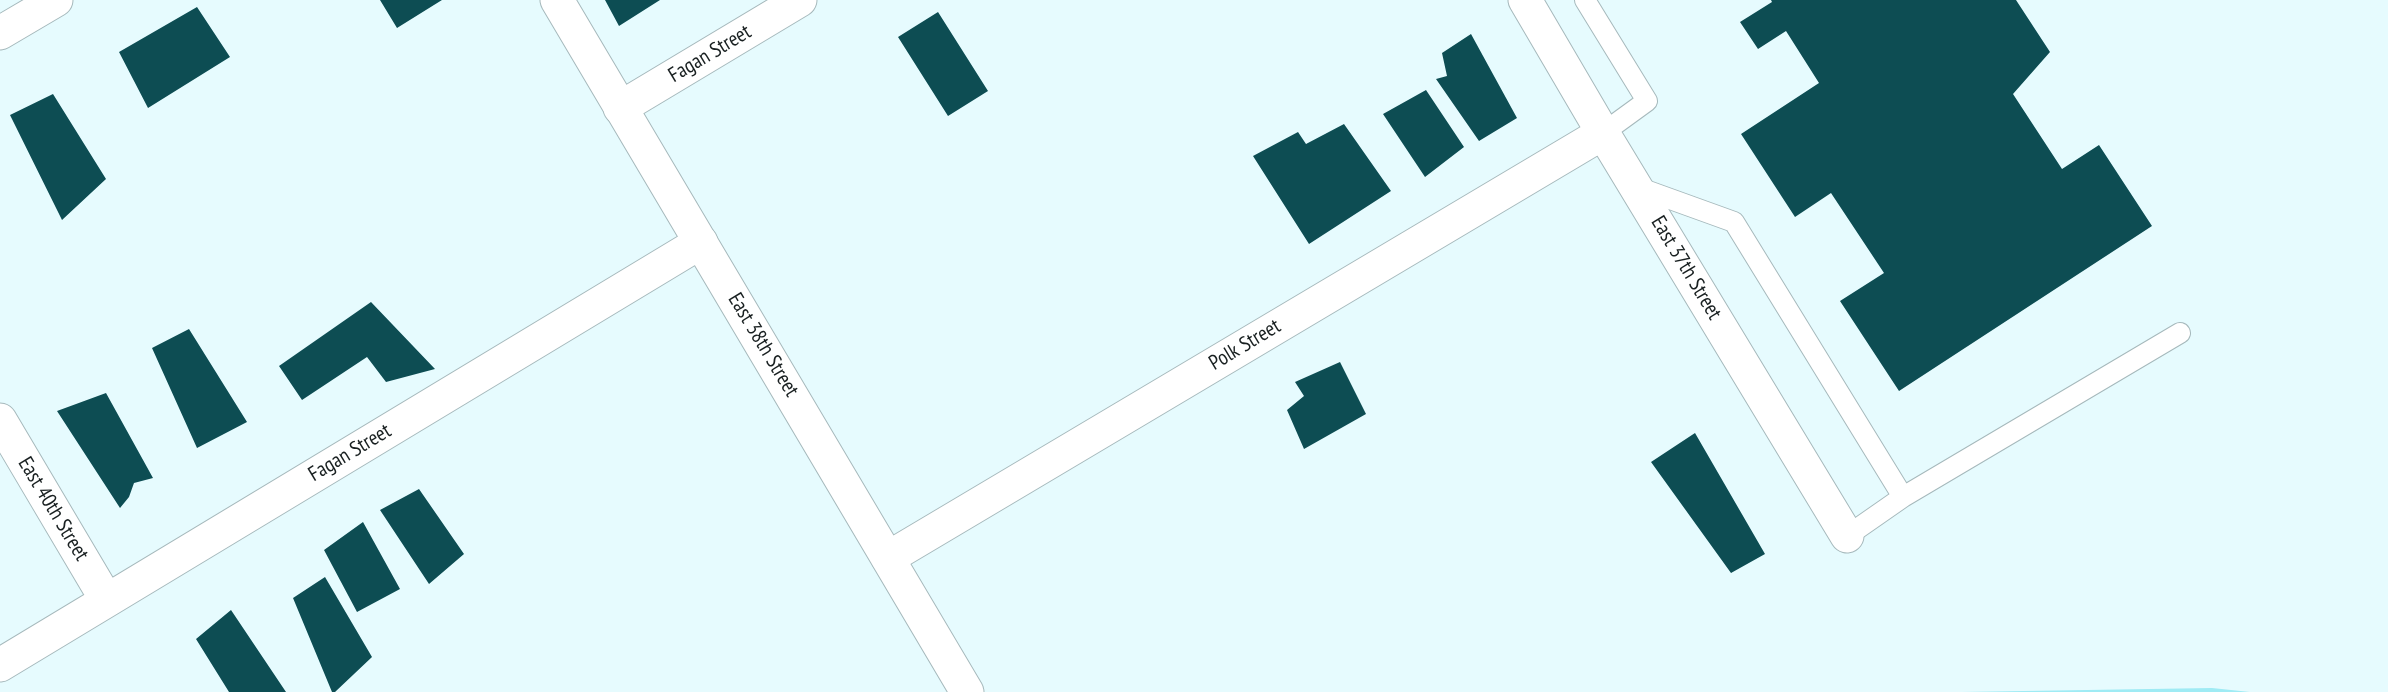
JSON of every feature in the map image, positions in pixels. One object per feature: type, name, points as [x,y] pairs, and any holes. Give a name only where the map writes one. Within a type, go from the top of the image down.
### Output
[{"type":"street","points":[[0,33],[56,0]]},
{"type":"street","name":"East 38th Street","points":[[557,0],[967,692]]},
{"type":"street","name":"Fagan Street","points":[[620,108],[800,0]]},
{"type":"street","name":"East 37th Street","points":[[1525,0],[1847,536]]},
{"type":"street","name":"Polk Street","points":[[888,558],[1603,133]]},
{"type":"street","name":"Fagan Street","points":[[0,665],[701,242]]},
{"type":"street","name":"East 40th Street","points":[[0,420],[106,599]]},
{"type":"lane","points":[[1585,0],[1647,101],[1603,133]]},
{"type":"lane","points":[[1637,187],[1734,222],[1903,497]]},
{"type":"lane","points":[[1847,536],[1903,497],[2180,333]]},
{"type":"water","points":[[2212,688],[2250,692],[1961,692]]},
{"type":"building","points":[[380,0],[442,0],[397,28]]},
{"type":"building","points":[[605,0],[660,0],[619,26]]},
{"type":"building","points":[[1771,0],[2016,0],[2050,52],[2013,94],[2062,169],[2099,145],[2152,226],[1899,391],[1840,301],[1884,273],[1831,193],[1795,217],[1741,134],[1819,83],[1786,31],[1758,49],[1740,22],[1772,2]]},
{"type":"building","points":[[197,7],[230,57],[148,108],[119,52]]},
{"type":"building","points":[[938,12],[988,91],[948,116],[898,37]]},
{"type":"building","points":[[1471,34],[1517,118],[1479,141],[1436,79],[1447,76],[1442,53]]},
{"type":"building","points":[[1426,90],[1464,147],[1425,177],[1383,114]]},
{"type":"building","points":[[53,94],[106,179],[62,220],[10,115]]},
{"type":"building","points":[[1344,124],[1391,191],[1309,244],[1253,156],[1298,132],[1306,144]]},
{"type":"building","points":[[371,302],[435,369],[386,382],[367,357],[302,400],[279,366]]},
{"type":"building","points":[[189,329],[247,422],[197,448],[152,348]]},
{"type":"building","points":[[1340,362],[1366,414],[1304,449],[1287,410],[1304,396],[1295,382]]},
{"type":"building","points":[[106,393],[153,478],[134,483],[129,497],[120,508],[57,411]]},
{"type":"building","points":[[1695,433],[1765,554],[1731,573],[1651,462]]},
{"type":"building","points":[[419,489],[464,554],[429,584],[380,510]]},
{"type":"building","points":[[363,522],[400,589],[357,612],[324,550]]},
{"type":"building","points":[[325,577],[372,657],[335,692],[332,692],[293,598]]},
{"type":"building","points":[[231,610],[286,692],[229,692],[196,639]]}]
